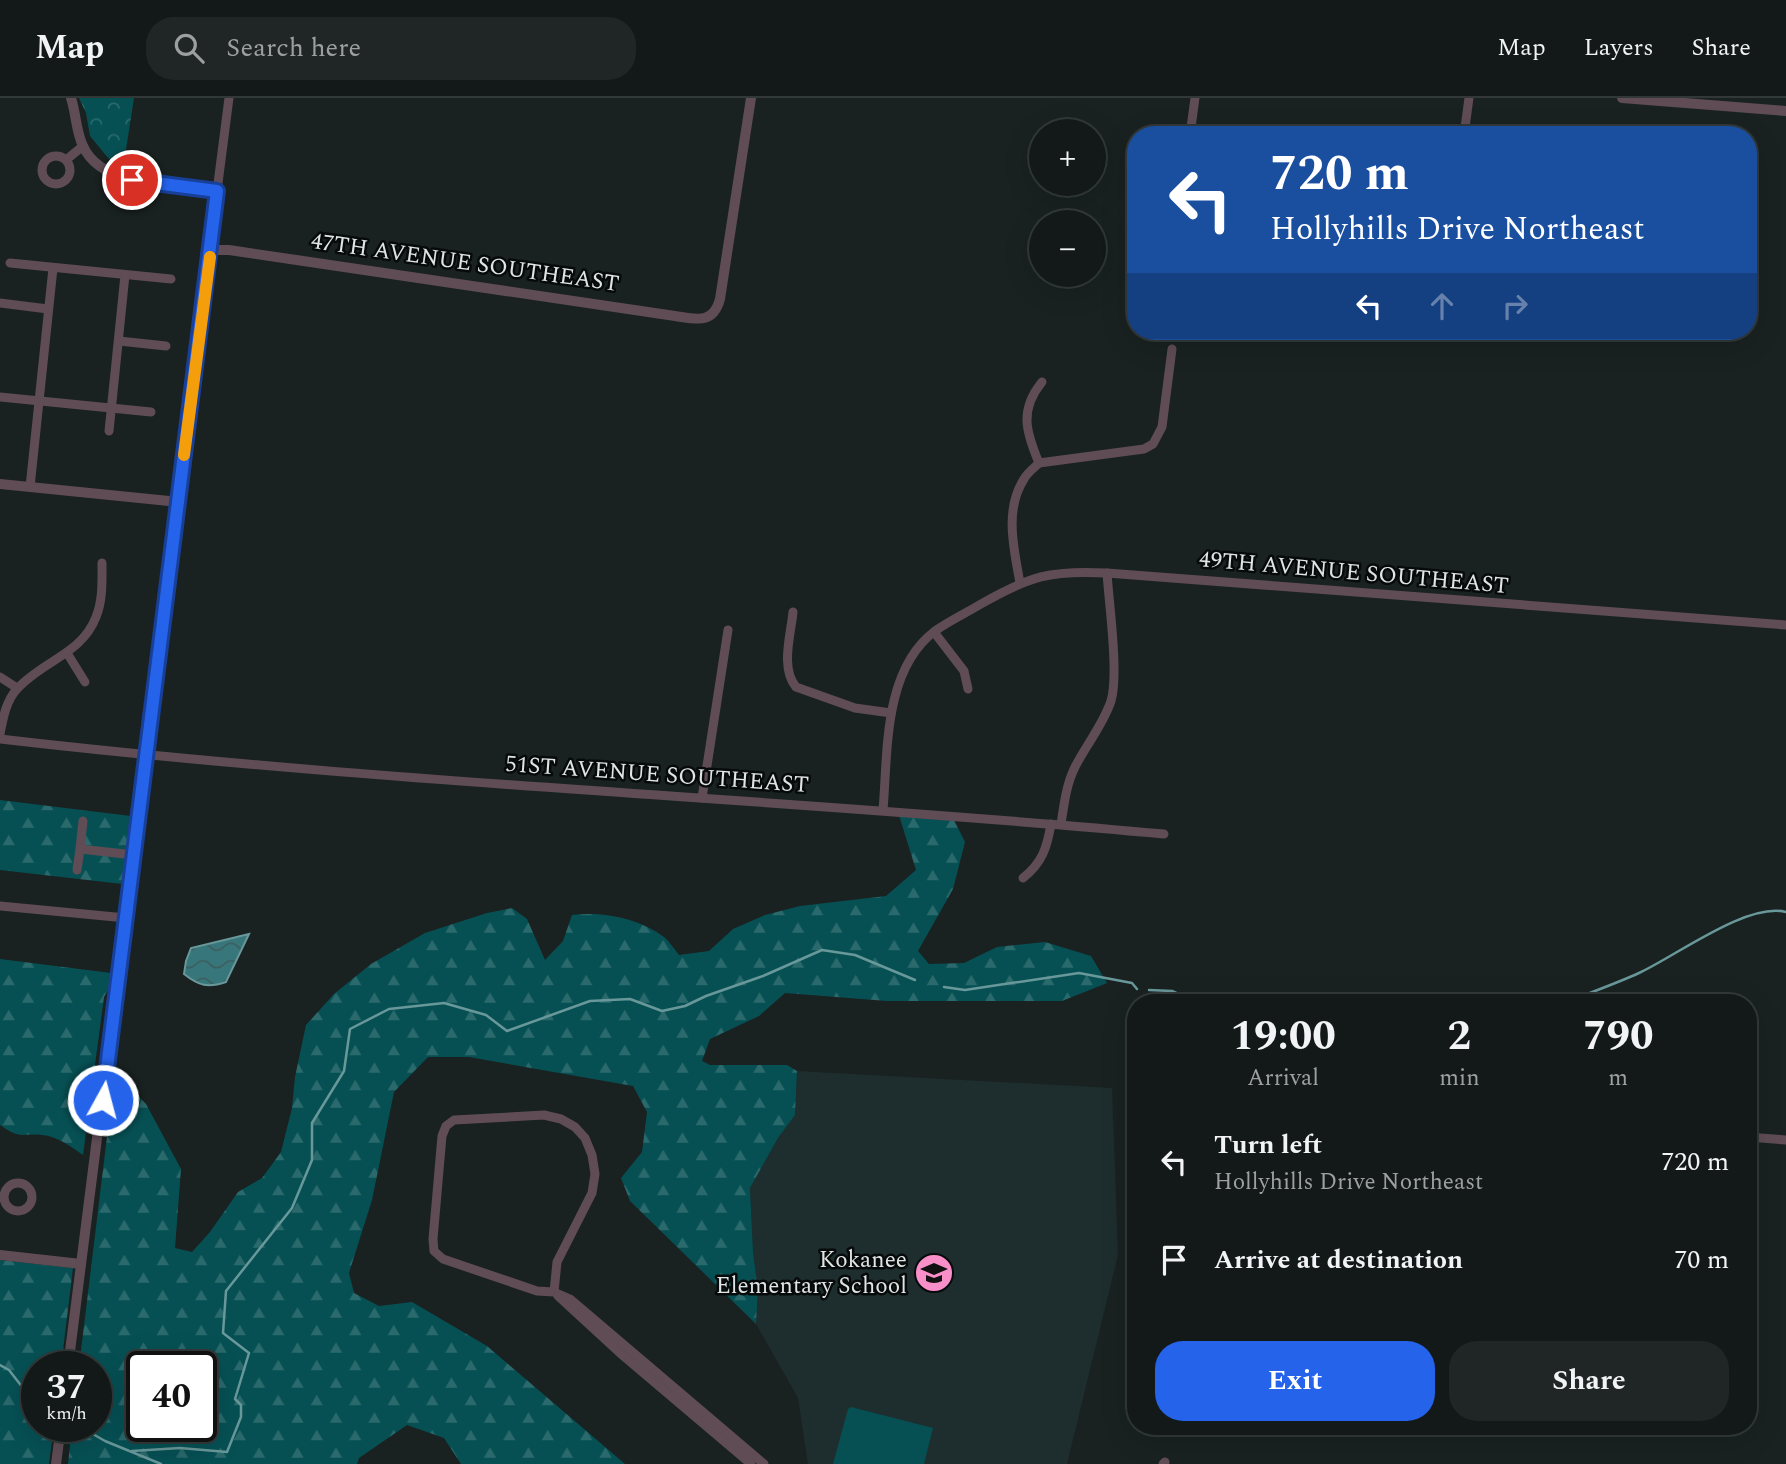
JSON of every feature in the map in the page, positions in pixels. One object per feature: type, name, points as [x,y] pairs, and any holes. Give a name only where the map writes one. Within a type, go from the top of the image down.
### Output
[{"type":"street","points":[[71,98],[83,146],[97,165],[106,172],[132,180],[217,191]]},
{"type":"street","points":[[70,1351],[229,98]]},
{"type":"street","name":"47TH AVENUE SOUTHEAST","points":[[211,250],[229,250],[355,267],[696,319],[712,316],[720,299],[751,98]]},
{"type":"street","points":[[1191,126],[1195,98]]},
{"type":"street","points":[[1465,126],[1469,98]]},
{"type":"street","points":[[1622,98],[1735,103],[1786,111]]},
{"type":"street","points":[[66,160],[83,146]]},
{"type":"street","points":[[10,263],[171,279]]},
{"type":"street","points":[[30,487],[53,268]]},
{"type":"street","points":[[110,431],[125,275]]},
{"type":"street","points":[[0,303],[48,309]]},
{"type":"street","points":[[118,341],[166,346]]},
{"type":"street","points":[[1020,583],[1012,538],[1013,514],[1024,478],[1039,463],[1144,449],[1153,444],[1162,427],[1172,349]]},
{"type":"street","points":[[1039,463],[1028,436],[1027,417],[1031,395],[1042,382]]},
{"type":"street","points":[[0,397],[150,412]]},
{"type":"street","points":[[0,484],[178,502]]},
{"type":"street","points":[[0,734],[9,700],[18,688],[83,640],[95,619],[102,588],[102,563]]},
{"type":"street","name":"49TH AVENUE SOUTHEAST","points":[[934,632],[1020,583],[1050,574],[1075,571],[1786,625]]},
{"type":"street","points":[[1023,878],[1037,867],[1056,824],[1074,768],[1104,718],[1112,698],[1113,658],[1107,573]]},
{"type":"street","points":[[793,612],[787,669],[790,680],[796,687],[855,708],[891,713]]},
{"type":"street","points":[[702,798],[728,631]]},
{"type":"street","points":[[883,810],[891,713],[904,671],[916,651],[934,632],[964,671],[968,688]]},
{"type":"street","points":[[67,653],[85,682]]},
{"type":"street","points":[[0,677],[18,688]]},
{"type":"street","name":"51ST AVENUE SOUTHEAST","points":[[0,739],[147,756],[883,810],[1164,834]]},
{"type":"street","points":[[77,870],[83,821]]},
{"type":"street","points":[[80,849],[134,855]]},
{"type":"street","points":[[0,906],[126,918]]},
{"type":"street","points":[[554,1292],[557,1262],[592,1192],[595,1174],[592,1155],[584,1138],[561,1119],[544,1115],[454,1120],[446,1126],[442,1136],[434,1251],[443,1259],[465,1267],[570,1299],[629,1355],[764,1464]]},
{"type":"street","points":[[1757,1138],[1786,1140]]},
{"type":"street","points":[[0,1255],[82,1264]]},
{"type":"street","points":[[691,1407],[751,1464]]},
{"type":"street","points":[[57,1464],[59,1442]]},
{"type":"shaded area","name":"Kokanee Elementary School","points":[[797,1071],[1112,1088],[1118,1255],[1067,1464],[808,1464],[798,1398],[756,1324],[758,1290],[750,1188],[778,1138],[795,1115]]},
{"type":"green space","points":[[79,98],[134,98],[123,169],[109,159],[90,136],[86,113]]},
{"type":"green space","points":[[0,800],[139,817],[131,885],[0,870]]},
{"type":"green space","points":[[898,812],[952,816],[965,842],[953,889],[918,951],[929,964],[964,963],[997,947],[1045,942],[1091,956],[1107,983],[1062,1001],[887,1001],[785,993],[759,1016],[710,1039],[702,1061],[710,1065],[787,1065],[797,1071],[795,1115],[778,1138],[750,1188],[758,1290],[756,1324],[630,1201],[621,1178],[642,1152],[647,1112],[633,1086],[469,1057],[428,1057],[394,1092],[372,1200],[349,1273],[354,1293],[379,1306],[412,1302],[487,1346],[625,1464],[461,1464],[444,1438],[407,1425],[359,1458],[357,1464],[68,1464],[70,1442],[112,1442],[112,1351],[81,1351],[114,1079],[125,1083],[146,1104],[181,1169],[175,1248],[192,1252],[210,1232],[238,1192],[262,1178],[281,1152],[292,1108],[295,1077],[306,1025],[334,994],[371,964],[425,933],[512,908],[527,919],[545,960],[563,941],[572,915],[608,915],[654,930],[670,943],[679,955],[709,951],[733,929],[765,915],[800,906],[886,896],[916,870]]},
{"type":"green space","points":[[0,959],[119,974],[104,997],[83,1155],[53,1137],[21,1135],[0,1125]]},
{"type":"green space","points":[[0,1260],[73,1268],[63,1351],[21,1351],[21,1442],[52,1442],[49,1464],[0,1464]]},
{"type":"green space","points":[[851,1407],[933,1428],[924,1464],[833,1464],[848,1409]]},
{"type":"water","points":[[249,934],[226,982],[204,985],[184,974],[191,948]]},
{"type":"waterway","points":[[1588,994],[1639,973],[1732,922],[1770,911],[1786,912]]},
{"type":"waterway","points":[[132,1451],[180,1448],[227,1452],[241,1417],[241,1405],[235,1399],[249,1353],[223,1333],[226,1291],[292,1208],[312,1160],[312,1123],[344,1071],[350,1029],[389,1009],[444,1003],[486,1015],[507,1031],[590,1001],[630,999],[662,1011],[685,1006],[822,950],[855,955],[915,980]]},
{"type":"waterway","points":[[944,987],[965,990],[1079,973],[1132,983],[1137,989]]},
{"type":"waterway","points":[[1149,990],[1178,994]]},
{"type":"waterway","points":[[0,1365],[9,1370],[21,1385]]},
{"type":"waterway","points":[[107,1442],[161,1464]]},
{"type":"slow traffic","points":[[184,455],[210,257]]},
{"type":"place","name":"Kokanee Elementary School","points":[[934,1273]]},
{"type":"route","points":[[103,1100],[217,191],[132,180]]}]
